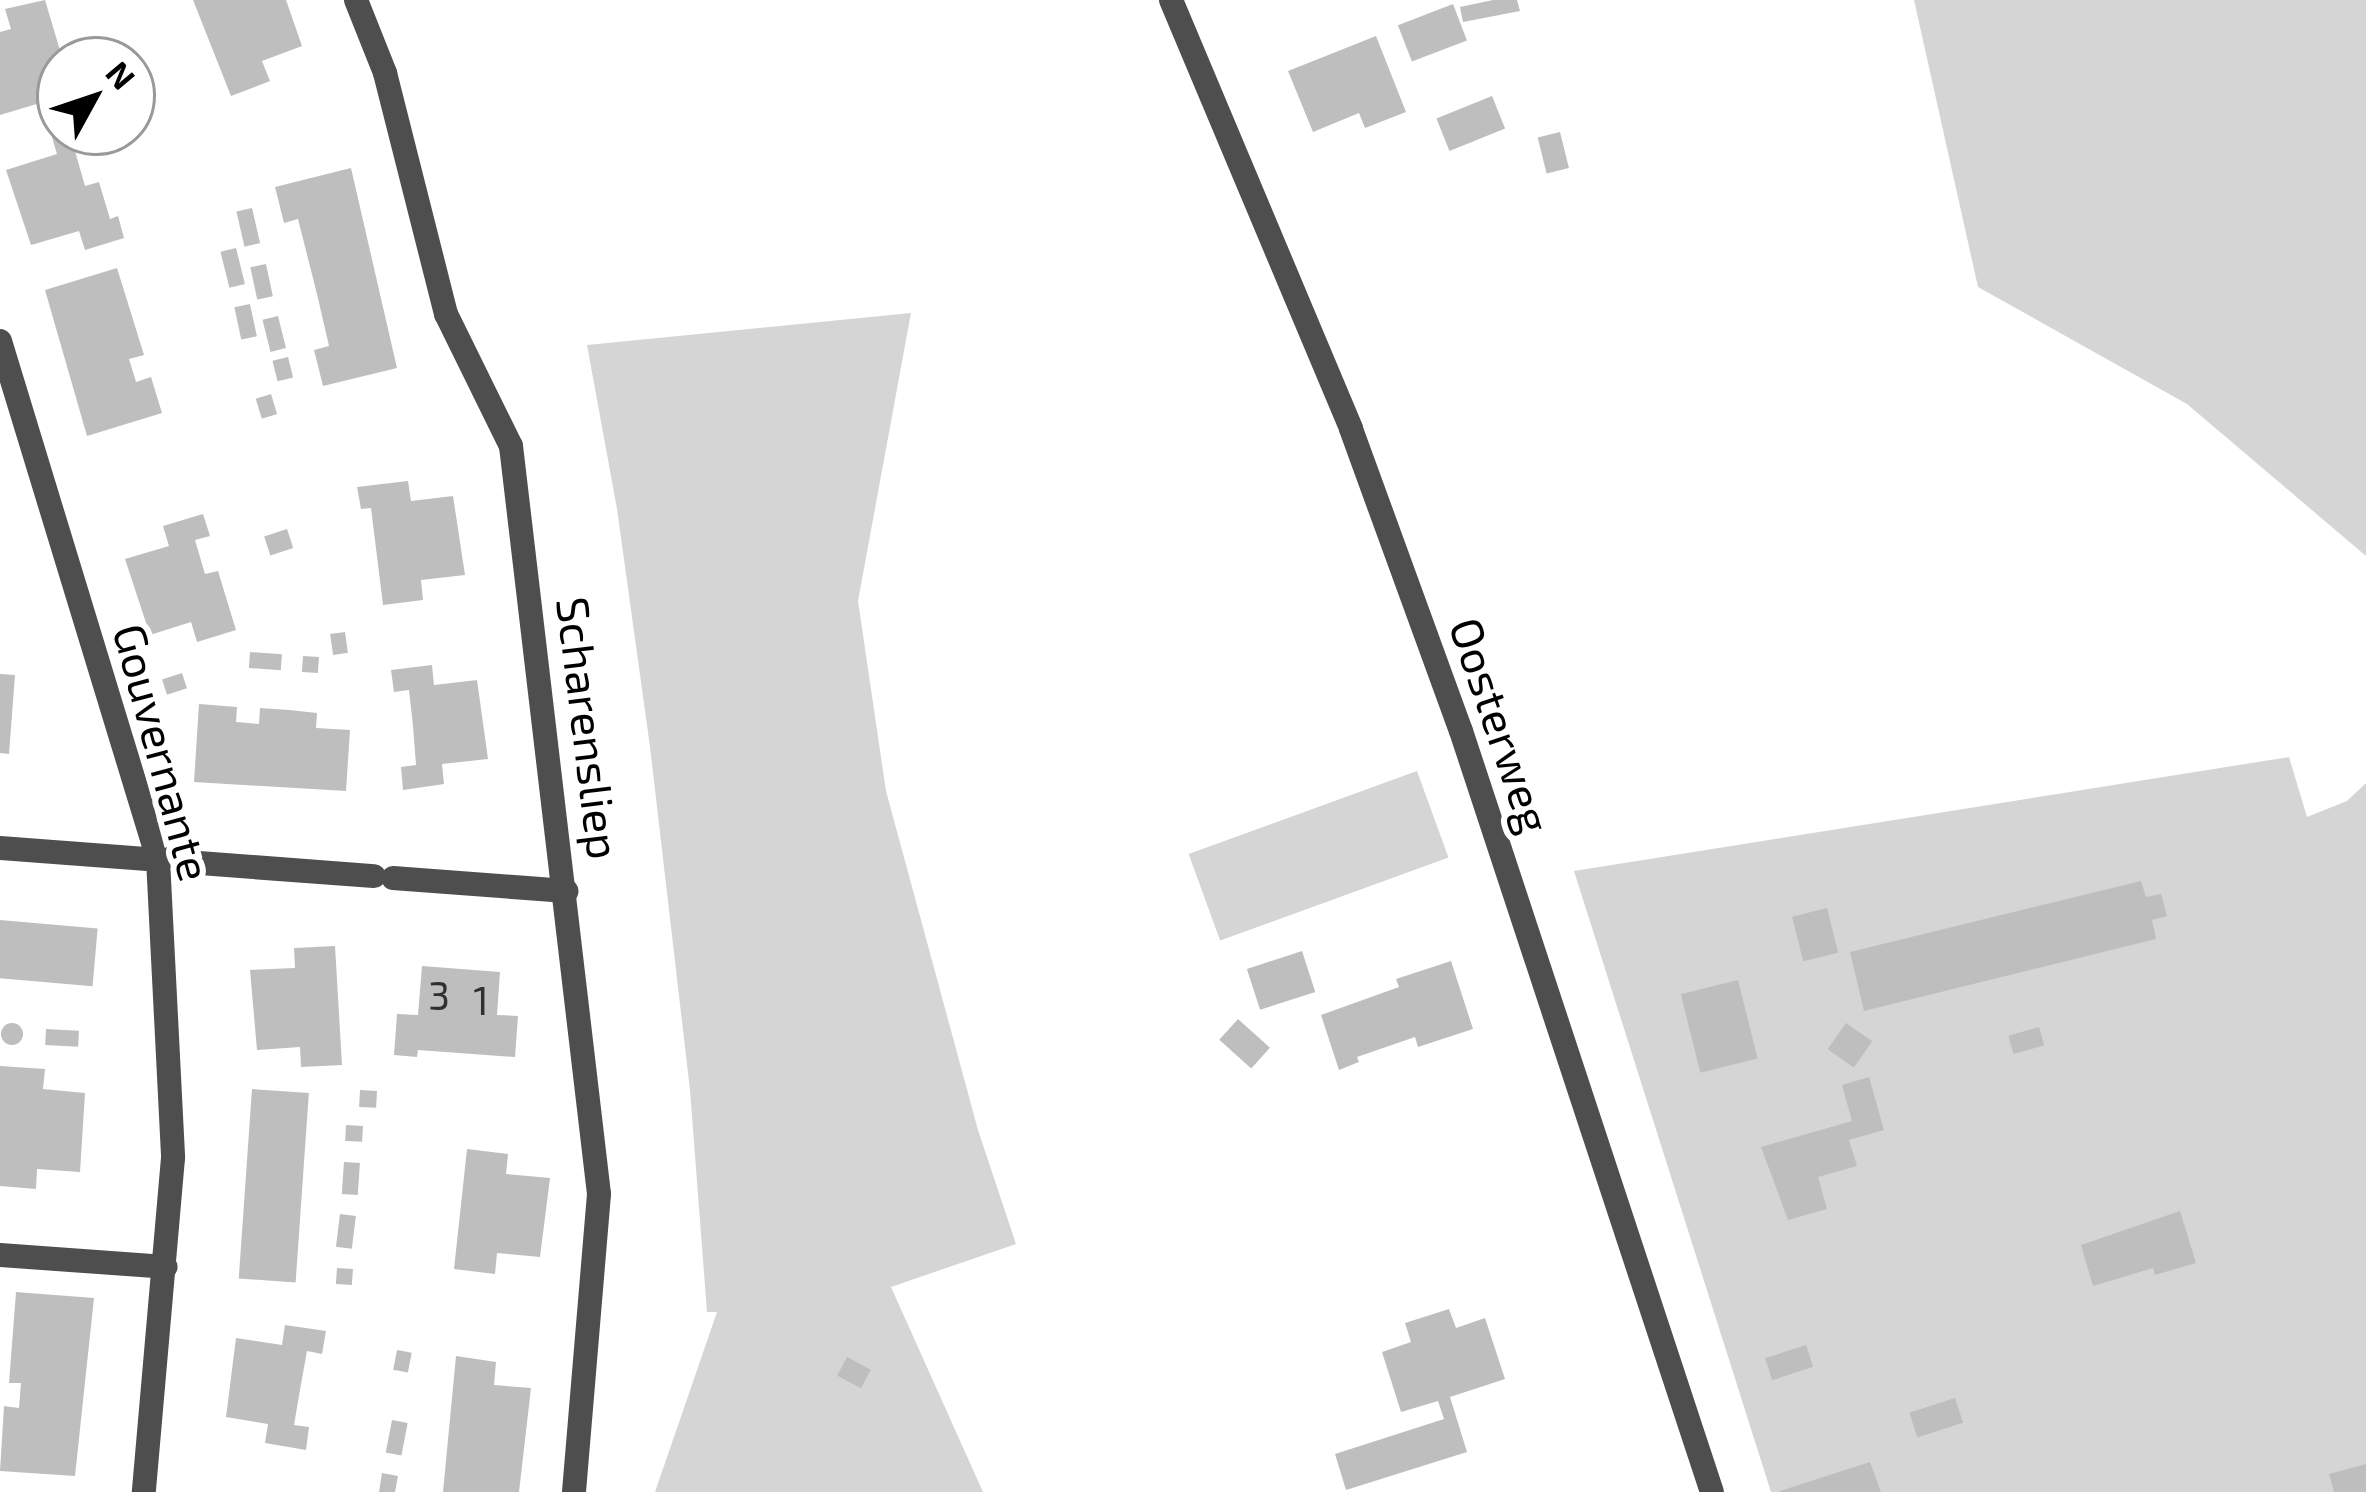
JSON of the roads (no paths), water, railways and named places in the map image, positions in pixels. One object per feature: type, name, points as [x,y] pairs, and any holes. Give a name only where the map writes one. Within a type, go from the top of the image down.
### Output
[{"type":"street","name":"Scharensliep","points":[[356,0],[385,73],[446,314],[512,446],[599,1195],[574,1492]]},
{"type":"street","name":"Oosterweg","points":[[1172,0],[1351,429],[1414,602],[1712,1492]]},
{"type":"street","name":"Gouvernante","points":[[0,341],[158,859],[173,1158],[144,1492]]},
{"type":"street","points":[[0,848],[567,891]]},
{"type":"street","points":[[0,1255],[166,1267]]}]
